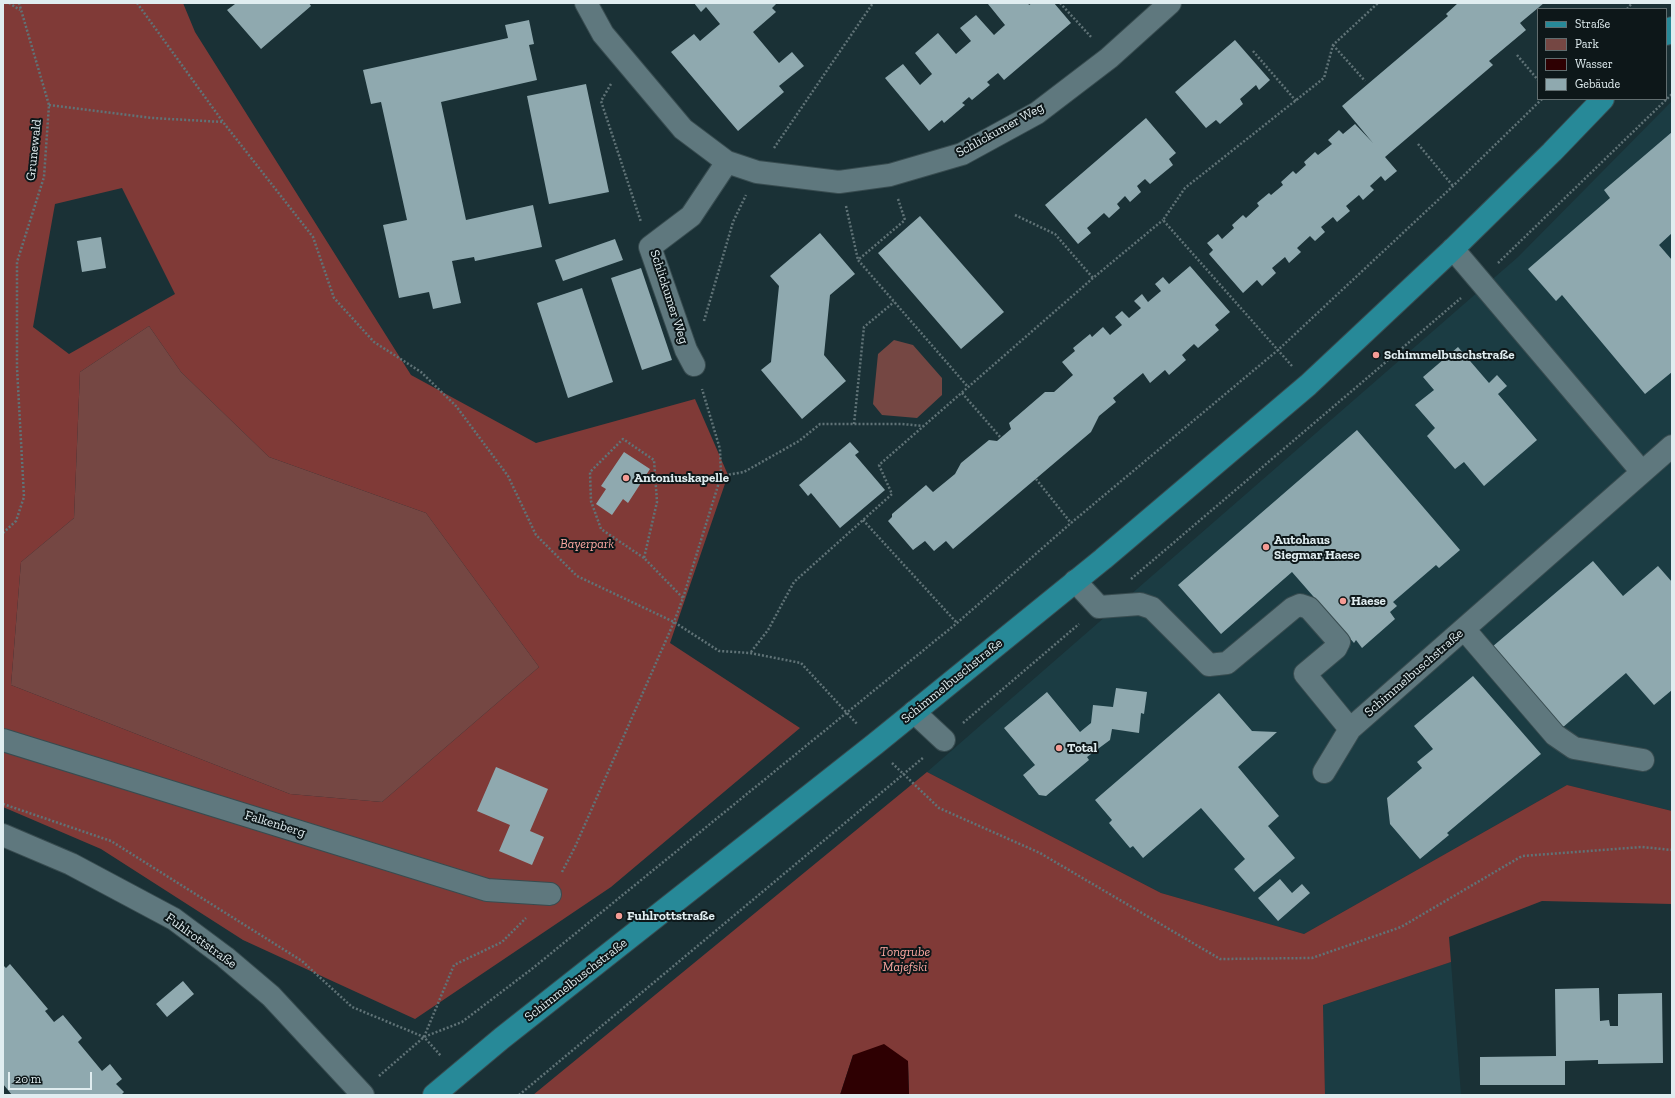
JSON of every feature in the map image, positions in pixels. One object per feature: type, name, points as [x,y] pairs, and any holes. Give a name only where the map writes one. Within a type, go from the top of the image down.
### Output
[{"type":"main road","name":"Schimmelbuschstraße","points":[[434,1095],[875,744],[1075,581],[1308,385],[1453,248],[1552,152],[1602,100]]},
{"type":"street","name":"Schlickumer Weg","points":[[586,3],[603,34],[625,62],[683,129],[727,162],[757,172],[839,182],[890,175],[962,154],[1037,112],[1109,58],[1170,3]]},
{"type":"street","name":"Schlickumer Weg","points":[[694,365],[686,350],[650,247],[691,216],[727,162]]},
{"type":"street","points":[[1453,248],[1642,472]]},
{"type":"street","name":"Schimmelbuschstraße","points":[[1324,772],[1350,729],[1672,446]]},
{"type":"street","points":[[1075,581],[1099,606],[1140,604],[1152,608],[1209,665],[1227,663],[1293,608],[1300,605],[1309,608],[1339,642],[1336,648],[1305,674],[1350,729]]},
{"type":"street","points":[[1464,629],[1555,735],[1574,748],[1643,760]]},
{"type":"street","points":[[914,712],[944,740]]},
{"type":"street","name":"Falkenberg","points":[[3,740],[487,890],[550,894]]},
{"type":"street","name":"Fuhlrottstraße","points":[[3,835],[71,864],[174,919],[225,957],[271,996],[362,1094]]},
{"type":"path","points":[[9,3],[20,10]]},
{"type":"path","name":"Grunewald","points":[[3,533],[16,520],[24,497],[18,368],[17,262],[44,177],[48,105],[19,3]]},
{"type":"path","points":[[137,3],[223,122],[313,236],[334,298],[374,342],[421,372],[456,406],[508,476],[536,535],[576,576],[674,622],[719,651],[750,653],[800,663],[875,744]]},
{"type":"path","points":[[704,322],[733,222],[757,172],[873,3]]},
{"type":"path","points":[[1060,3],[1109,58]]},
{"type":"path","points":[[750,653],[768,630],[794,582],[892,494],[879,465],[1093,278],[1163,220],[1185,188],[1324,78],[1333,45],[1378,3]]},
{"type":"path","points":[[1333,45],[1365,81]]},
{"type":"path","points":[[1253,51],[1296,101]]},
{"type":"path","points":[[1517,55],[1537,79]]},
{"type":"path","points":[[625,62],[601,101],[650,247]]},
{"type":"path","points":[[362,1094],[424,1037],[462,1022],[533,968],[957,623],[1070,523],[1278,350],[1453,186],[1541,100]]},
{"type":"path","points":[[1129,581],[1480,281],[1666,100]]},
{"type":"path","points":[[48,105],[152,118],[223,122]]},
{"type":"path","points":[[1418,144],[1453,186]]},
{"type":"path","points":[[858,260],[905,220],[890,175]]},
{"type":"path","points":[[1015,215],[1055,234],[1093,278]]},
{"type":"path","points":[[1163,220],[1308,385]]},
{"type":"path","points":[[851,223],[858,260],[968,387]]},
{"type":"path","points":[[854,424],[864,328],[894,302]]},
{"type":"path","points":[[424,1037],[454,965],[502,942],[550,894],[575,847],[674,622],[683,598],[721,476],[720,449],[694,365]]},
{"type":"path","points":[[962,393],[1001,438]]},
{"type":"path","points":[[721,476],[744,472],[798,441],[820,424],[923,426]]},
{"type":"path","points":[[644,558],[657,502],[654,460],[623,439],[590,472],[591,502],[601,529],[644,558],[683,598]]},
{"type":"path","points":[[1036,479],[1070,523]]},
{"type":"path","points":[[863,520],[957,623]]},
{"type":"path","points":[[520,1095],[903,775],[1099,606]]},
{"type":"path","points":[[903,775],[939,808],[1040,853],[1220,959],[1312,958],[1401,927],[1522,856],[1642,846],[1672,850]]},
{"type":"path","points":[[3,804],[111,841],[302,961],[352,1007],[424,1037],[458,1075]]},
{"type":"shaded area","points":[[1672,101],[1672,811],[1567,785],[1304,934],[1161,893],[927,772],[1518,257]]},
{"type":"shaded area","points":[[1451,962],[1461,1095],[1325,1095],[1323,1005]]},
{"type":"green space","name":"Bayerpark","points":[[3,3],[183,3],[195,32],[411,375],[536,443],[695,399],[728,475],[670,643],[800,728],[611,887],[415,1019],[243,940],[101,849],[3,807]],"holes":[[[122,188],[175,294],[69,354],[33,327],[55,204]],[[149,326],[181,372],[269,457],[426,513],[539,667],[382,802],[290,794],[11,685],[21,562],[74,518],[80,372]]]},
{"type":"green space","points":[[149,326],[181,372],[269,457],[426,513],[539,667],[382,802],[290,794],[11,685],[21,562],[74,518],[80,372]]},
{"type":"green space","points":[[894,340],[913,345],[942,378],[942,395],[917,418],[882,415],[873,404],[878,354]]},
{"type":"green space","name":"Tongrube Majefski","points":[[927,772],[1161,893],[1304,934],[1567,785],[1672,811],[1672,904],[1542,901],[1449,937],[1451,962],[1323,1005],[1325,1095],[909,1095],[908,1062],[853,1055],[840,1095],[533,1095]]},
{"type":"water","points":[[884,1044],[908,1061],[909,1095],[840,1095],[853,1055]]},
{"type":"building","points":[[234,3],[309,3],[311,6],[261,49],[227,10],[235,4]]},
{"type":"building","points":[[694,3],[777,3],[772,8],[776,12],[753,32],[779,63],[792,52],[804,66],[779,86],[784,92],[738,131],[671,52],[694,34],[700,41],[720,24],[706,7],[701,12]]},
{"type":"building","points":[[1028,3],[1029,5],[1032,3],[1054,3],[1071,23],[1004,80],[998,73],[987,82],[990,85],[972,100],[969,97],[962,103],[965,105],[944,123],[942,120],[929,131],[885,78],[903,64],[920,85],[932,74],[915,53],[938,33],[956,54],[971,41],[960,28],[976,15],[994,35],[1005,25],[988,4]]},
{"type":"building","points":[[1458,3],[1544,3],[1520,23],[1526,30],[1489,61],[1493,65],[1385,157],[1397,171],[1385,181],[1381,176],[1370,186],[1374,190],[1363,200],[1359,195],[1346,206],[1350,211],[1337,222],[1333,217],[1321,227],[1325,232],[1315,241],[1310,236],[1297,248],[1301,252],[1289,263],[1285,257],[1272,268],[1276,273],[1262,286],[1257,280],[1243,293],[1209,254],[1213,250],[1207,243],[1218,234],[1222,239],[1234,228],[1232,225],[1243,215],[1246,218],[1259,206],[1257,203],[1269,193],[1271,195],[1283,185],[1281,182],[1293,171],[1296,174],[1306,165],[1304,162],[1315,152],[1318,155],[1332,144],[1328,140],[1339,130],[1343,134],[1355,124],[1373,143],[1342,106],[1448,16],[1446,14]]},
{"type":"building","points":[[529,20],[534,44],[529,45],[537,80],[441,102],[466,220],[533,205],[542,247],[475,261],[474,257],[452,261],[461,303],[433,309],[429,292],[399,298],[383,225],[407,220],[381,102],[371,104],[363,70],[508,38],[505,25]]},
{"type":"building","points":[[1235,40],[1270,80],[1259,90],[1256,85],[1240,99],[1243,104],[1220,124],[1216,120],[1206,128],[1175,92]]},
{"type":"building","points":[[586,84],[609,192],[549,204],[527,96]]},
{"type":"building","points":[[1146,118],[1176,153],[1169,159],[1173,165],[1150,184],[1145,179],[1137,186],[1141,192],[1130,202],[1125,196],[1117,204],[1120,208],[1109,218],[1104,213],[1087,228],[1091,233],[1078,244],[1045,205]]},
{"type":"building","points":[[1672,132],[1672,233],[1659,245],[1672,260],[1672,372],[1645,394],[1562,295],[1556,301],[1528,269],[1610,198],[1604,190]]},
{"type":"building","points":[[920,216],[1004,312],[961,349],[878,253]]},
{"type":"building","points":[[820,233],[855,274],[830,295],[824,355],[846,381],[802,419],[761,370],[771,362],[779,286],[770,276]]},
{"type":"building","points":[[101,237],[106,268],[82,272],[77,241]]},
{"type":"building","points":[[615,239],[623,260],[563,281],[555,260]]},
{"type":"building","points":[[1190,266],[1230,312],[1215,325],[1219,330],[1198,348],[1194,344],[1182,355],[1186,360],[1169,375],[1165,370],[1150,383],[1143,373],[1113,398],[1116,402],[1099,416],[1091,432],[953,549],[946,541],[934,551],[925,541],[913,550],[888,521],[892,517],[892,514],[926,485],[933,492],[955,474],[961,463],[989,440],[997,441],[1011,429],[1009,423],[1045,392],[1054,392],[1073,375],[1062,362],[1075,351],[1073,348],[1090,334],[1092,337],[1103,327],[1110,335],[1122,325],[1115,317],[1122,311],[1129,318],[1141,308],[1134,301],[1142,294],[1148,302],[1161,291],[1155,284],[1163,277],[1169,284]]},
{"type":"building","points":[[641,268],[672,360],[642,370],[611,278]]},
{"type":"building","points":[[582,288],[613,382],[568,398],[537,303]]},
{"type":"building","points":[[1458,347],[1489,383],[1497,375],[1507,386],[1498,394],[1537,440],[1484,486],[1464,462],[1455,469],[1427,436],[1435,428],[1415,405],[1434,390],[1423,377]]},
{"type":"building","points":[[1357,430],[1460,550],[1439,568],[1436,565],[1393,602],[1397,606],[1390,612],[1395,619],[1362,648],[1356,640],[1354,643],[1292,572],[1221,634],[1178,585]]},
{"type":"building","points":[[850,442],[859,452],[855,455],[885,490],[840,528],[811,493],[808,496],[799,485]]},
{"type":"building","name":"Antoniuskapelle","points":[[624,452],[650,469],[628,503],[623,499],[612,515],[596,504],[606,489],[601,486]]},
{"type":"building","points":[[1593,561],[1623,596],[1658,566],[1672,582],[1672,690],[1654,705],[1626,673],[1562,728],[1492,647]]},
{"type":"building","points":[[1473,676],[1541,754],[1447,833],[1449,835],[1420,859],[1390,824],[1387,798],[1422,768],[1417,762],[1433,749],[1414,726]]},
{"type":"building","name":"Total","points":[[1116,688],[1147,692],[1144,714],[1141,713],[1139,733],[1112,729],[1110,740],[1087,757],[1089,760],[1046,796],[1039,795],[1023,775],[1035,765],[1004,728],[1047,692],[1080,732],[1091,723],[1093,705],[1113,707]]},
{"type":"building","points":[[1219,693],[1252,731],[1277,732],[1238,767],[1279,816],[1268,826],[1295,858],[1254,892],[1234,869],[1245,859],[1201,808],[1143,858],[1133,846],[1130,848],[1109,823],[1112,820],[1095,800]]},
{"type":"building","points":[[496,767],[548,789],[530,831],[544,837],[532,865],[499,851],[510,825],[477,811]]},
{"type":"building","points":[[1280,879],[1292,893],[1302,884],[1310,893],[1278,921],[1258,898]]},
{"type":"building","points":[[10,964],[48,1009],[45,1011],[54,1022],[63,1015],[82,1038],[78,1042],[102,1071],[110,1064],[122,1079],[116,1084],[124,1092],[121,1095],[12,1095],[3,1084],[3,965],[6,968]]},
{"type":"building","points":[[183,981],[194,994],[167,1017],[156,1004]]},
{"type":"building","points":[[1599,988],[1600,1021],[1609,1020],[1610,1026],[1618,1026],[1618,994],[1662,993],[1663,1063],[1598,1064],[1598,1060],[1565,1061],[1565,1085],[1480,1085],[1480,1057],[1556,1056],[1555,989]]},
{"type":"place","name":"Schimmelbuschstraße","points":[[1376,355]]},
{"type":"place","name":"Antoniuskapelle","points":[[626,478]]},
{"type":"place","name":"Autohaus Siegmar Haese","points":[[1266,547]]},
{"type":"place","name":"Haese","points":[[1343,601]]},
{"type":"place","name":"Total","points":[[1059,748]]},
{"type":"place","name":"Fuhlrottstraße","points":[[619,916]]}]
